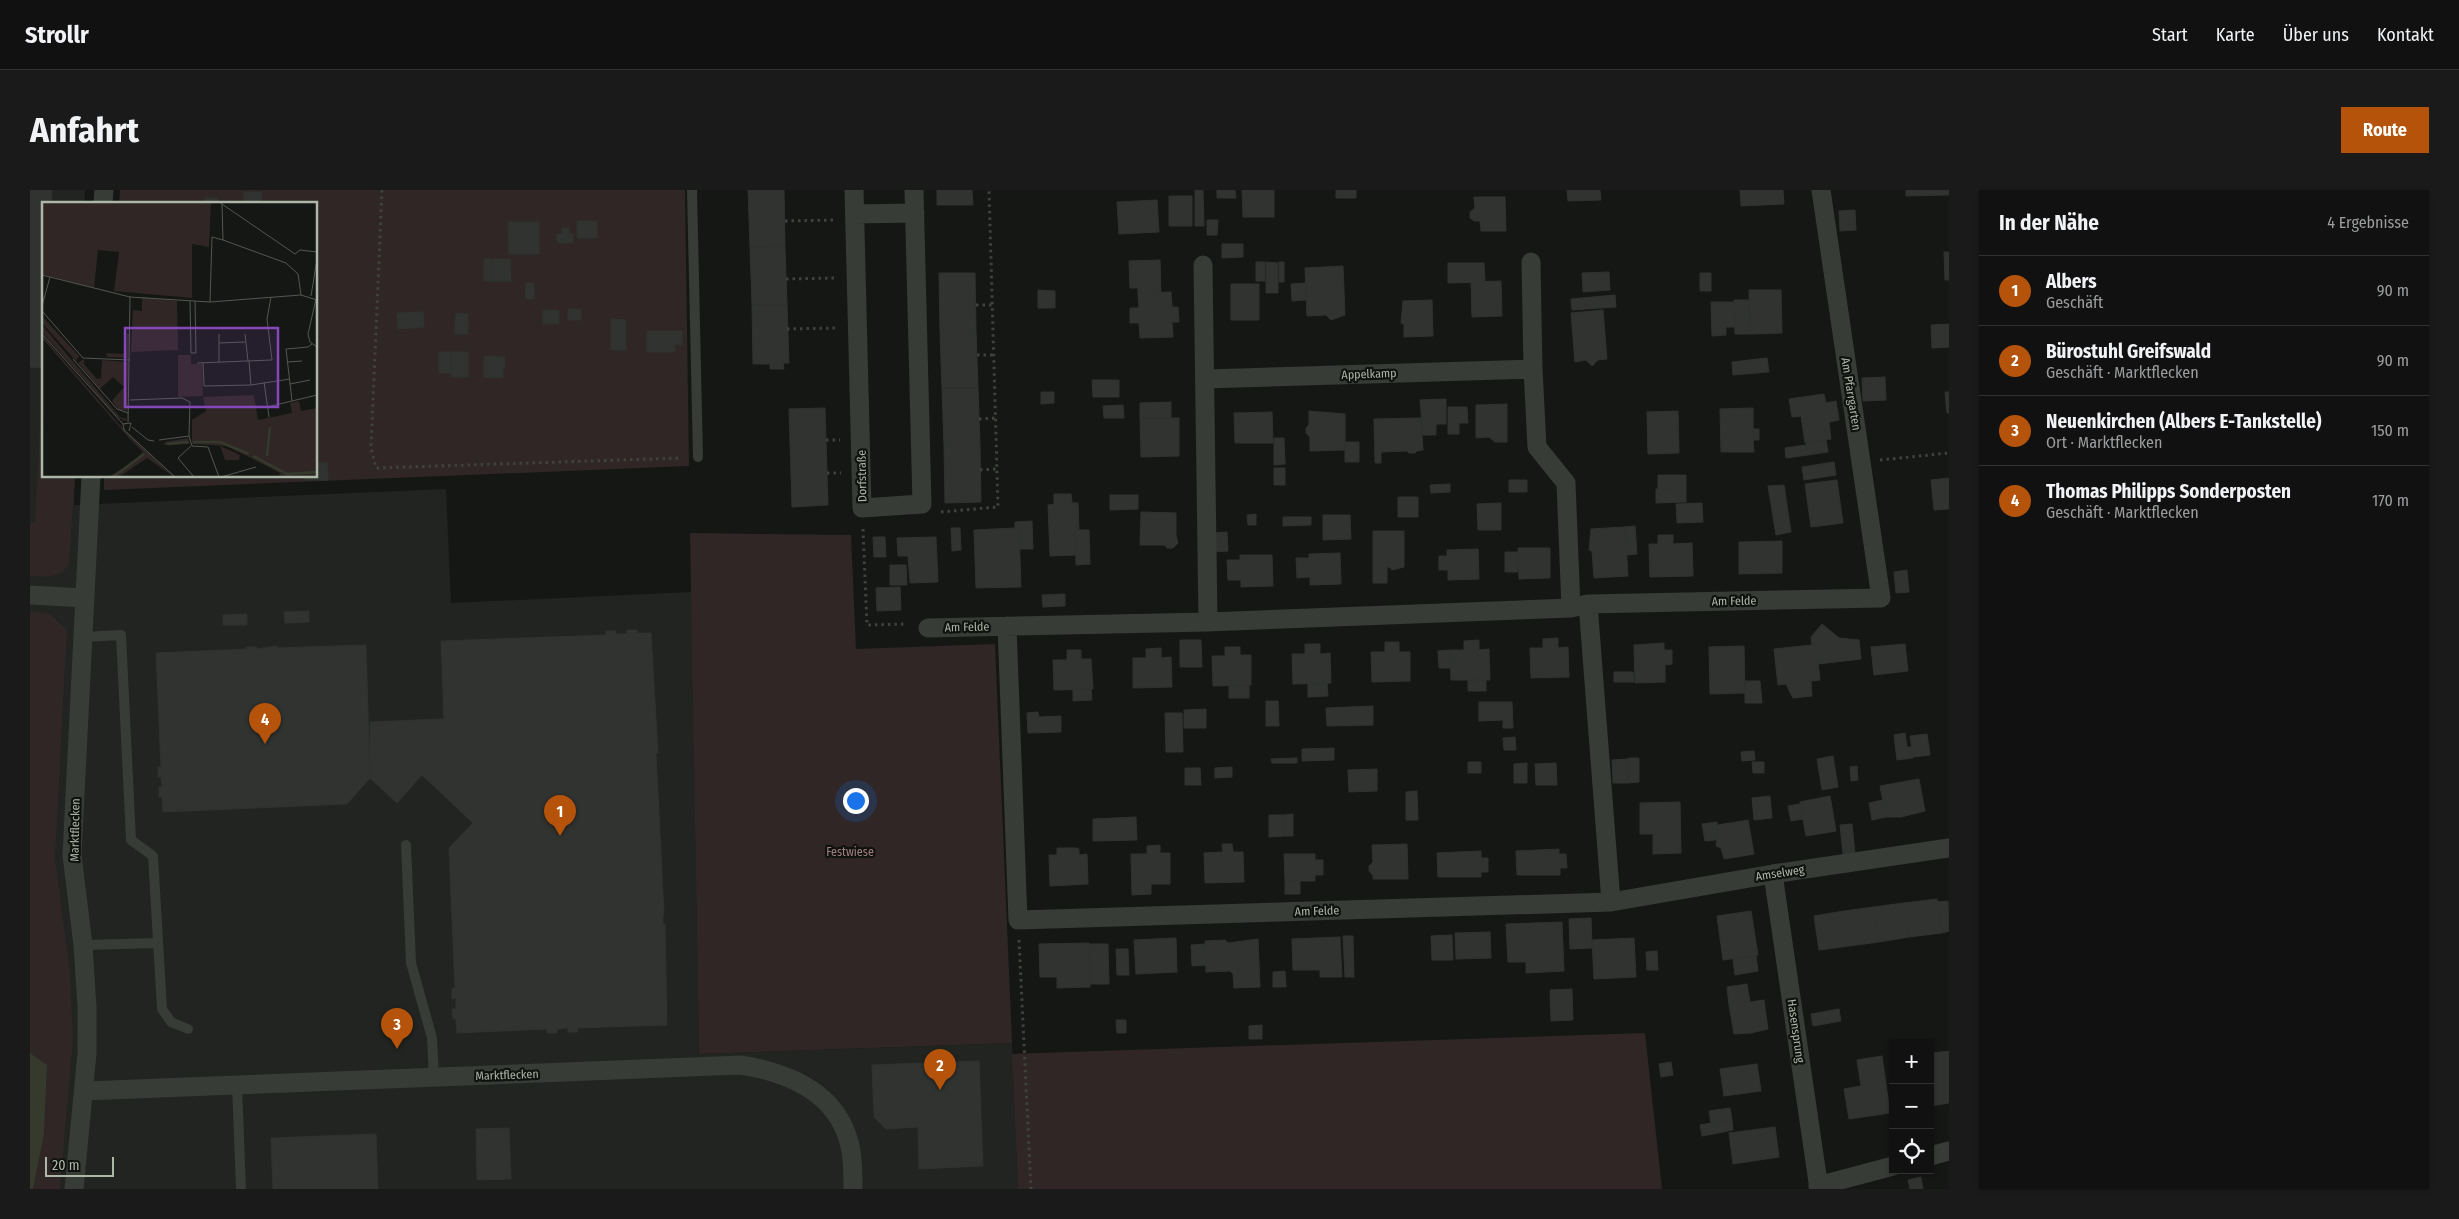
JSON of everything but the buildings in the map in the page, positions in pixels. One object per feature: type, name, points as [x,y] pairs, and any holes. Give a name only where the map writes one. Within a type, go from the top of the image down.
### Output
[{"type":"street","name":"Dorfstraße","points":[[854,190],[862,508],[922,504]]},
{"type":"street","points":[[914,190],[922,504]]},
{"type":"street","name":"Am Pfarrgarten","points":[[1821,190],[1837,310],[1862,462],[1881,598]]},
{"type":"street","points":[[855,217],[915,213]]},
{"type":"street","points":[[1531,262],[1537,446],[1566,483],[1611,902]]},
{"type":"street","points":[[1203,265],[1208,622]]},
{"type":"street","name":"Appelkamp","points":[[1205,379],[1533,369]]},
{"type":"street","name":"Marktflecken","points":[[74,1189],[84,1091],[87,1007],[83,945],[72,855],[90,478]]},
{"type":"street","points":[[30,595],[85,598]]},
{"type":"street","name":"Am Felde","points":[[928,628],[1208,622],[1579,606],[1881,598]]},
{"type":"street","name":"Am Felde","points":[[1007,626],[1018,920],[1611,902]]},
{"type":"street","name":"Amselweg","points":[[1611,902],[1773,874],[1949,848]]},
{"type":"street","name":"Hasensprung","points":[[1773,874],[1818,1187]]},
{"type":"street","name":"Marktflecken","points":[[84,1091],[741,1065],[766,1069],[793,1078],[808,1087],[824,1101],[841,1122],[850,1149],[853,1189]]},
{"type":"street","points":[[1934,1155],[1949,1151]]},
{"type":"street","points":[[1818,1187],[1889,1167]]},
{"type":"lane","points":[[692,190],[698,457]]},
{"type":"lane","points":[[83,636],[121,635],[131,840],[153,856],[162,1009],[172,1022],[188,1029]]},
{"type":"lane","points":[[406,845],[410,963],[432,1038],[434,1078]]},
{"type":"lane","points":[[83,945],[158,943]]},
{"type":"lane","points":[[238,1086],[241,1189]]},
{"type":"path","points":[[382,190],[372,448],[376,468],[698,457]]},
{"type":"path","points":[[922,504],[926,513],[998,506],[989,190]]},
{"type":"path","points":[[785,222],[855,217]]},
{"type":"path","points":[[786,279],[856,277]]},
{"type":"path","points":[[976,305],[992,305]]},
{"type":"path","points":[[788,329],[858,328]]},
{"type":"path","points":[[977,355],[994,355]]},
{"type":"path","points":[[979,419],[995,418]]},
{"type":"path","points":[[826,440],[840,440]]},
{"type":"path","points":[[1862,462],[1949,453]]},
{"type":"path","points":[[980,470],[997,469]]},
{"type":"path","points":[[827,473],[841,473]]},
{"type":"path","points":[[862,508],[868,625],[918,624],[928,628]]},
{"type":"path","points":[[1018,920],[1031,1189]]},
{"type":"shaded area","points":[[30,190],[85,190],[84,202],[42,202],[42,478],[75,478],[74,505],[446,489],[451,603],[692,592],[699,1054],[1012,1043],[1018,1189],[30,1189]]},
{"type":"shaded area","points":[[30,1053],[47,1065],[44,1134],[33,1189],[30,1189]]},
{"type":"green space","points":[[120,190],[685,190],[689,466],[104,490],[104,478],[318,478],[318,202],[119,202]]},
{"type":"green space","points":[[42,388],[42,478],[75,478],[69,565],[61,573],[42,577],[30,576],[30,523],[35,523]]},
{"type":"green space","name":"Festwiese","points":[[690,533],[851,535],[856,649],[995,644],[1012,1043],[699,1054]]},
{"type":"green space","points":[[30,611],[50,614],[67,630],[55,858],[70,973],[73,1040],[60,1189],[33,1189],[44,1134],[47,1065],[30,1053]]},
{"type":"green space","points":[[1645,1033],[1662,1189],[1018,1189],[1012,1054]]},
{"type":"place","name":"Thomas Philipps Sonderposten","points":[[265,744]]},
{"type":"place","name":"Albers","points":[[560,836]]},
{"type":"place","name":"Neuenkirchen (Albers E-Tankstelle)","points":[[397,1049]]},
{"type":"place","name":"Bürostuhl Greifswald","points":[[940,1090]]}]
